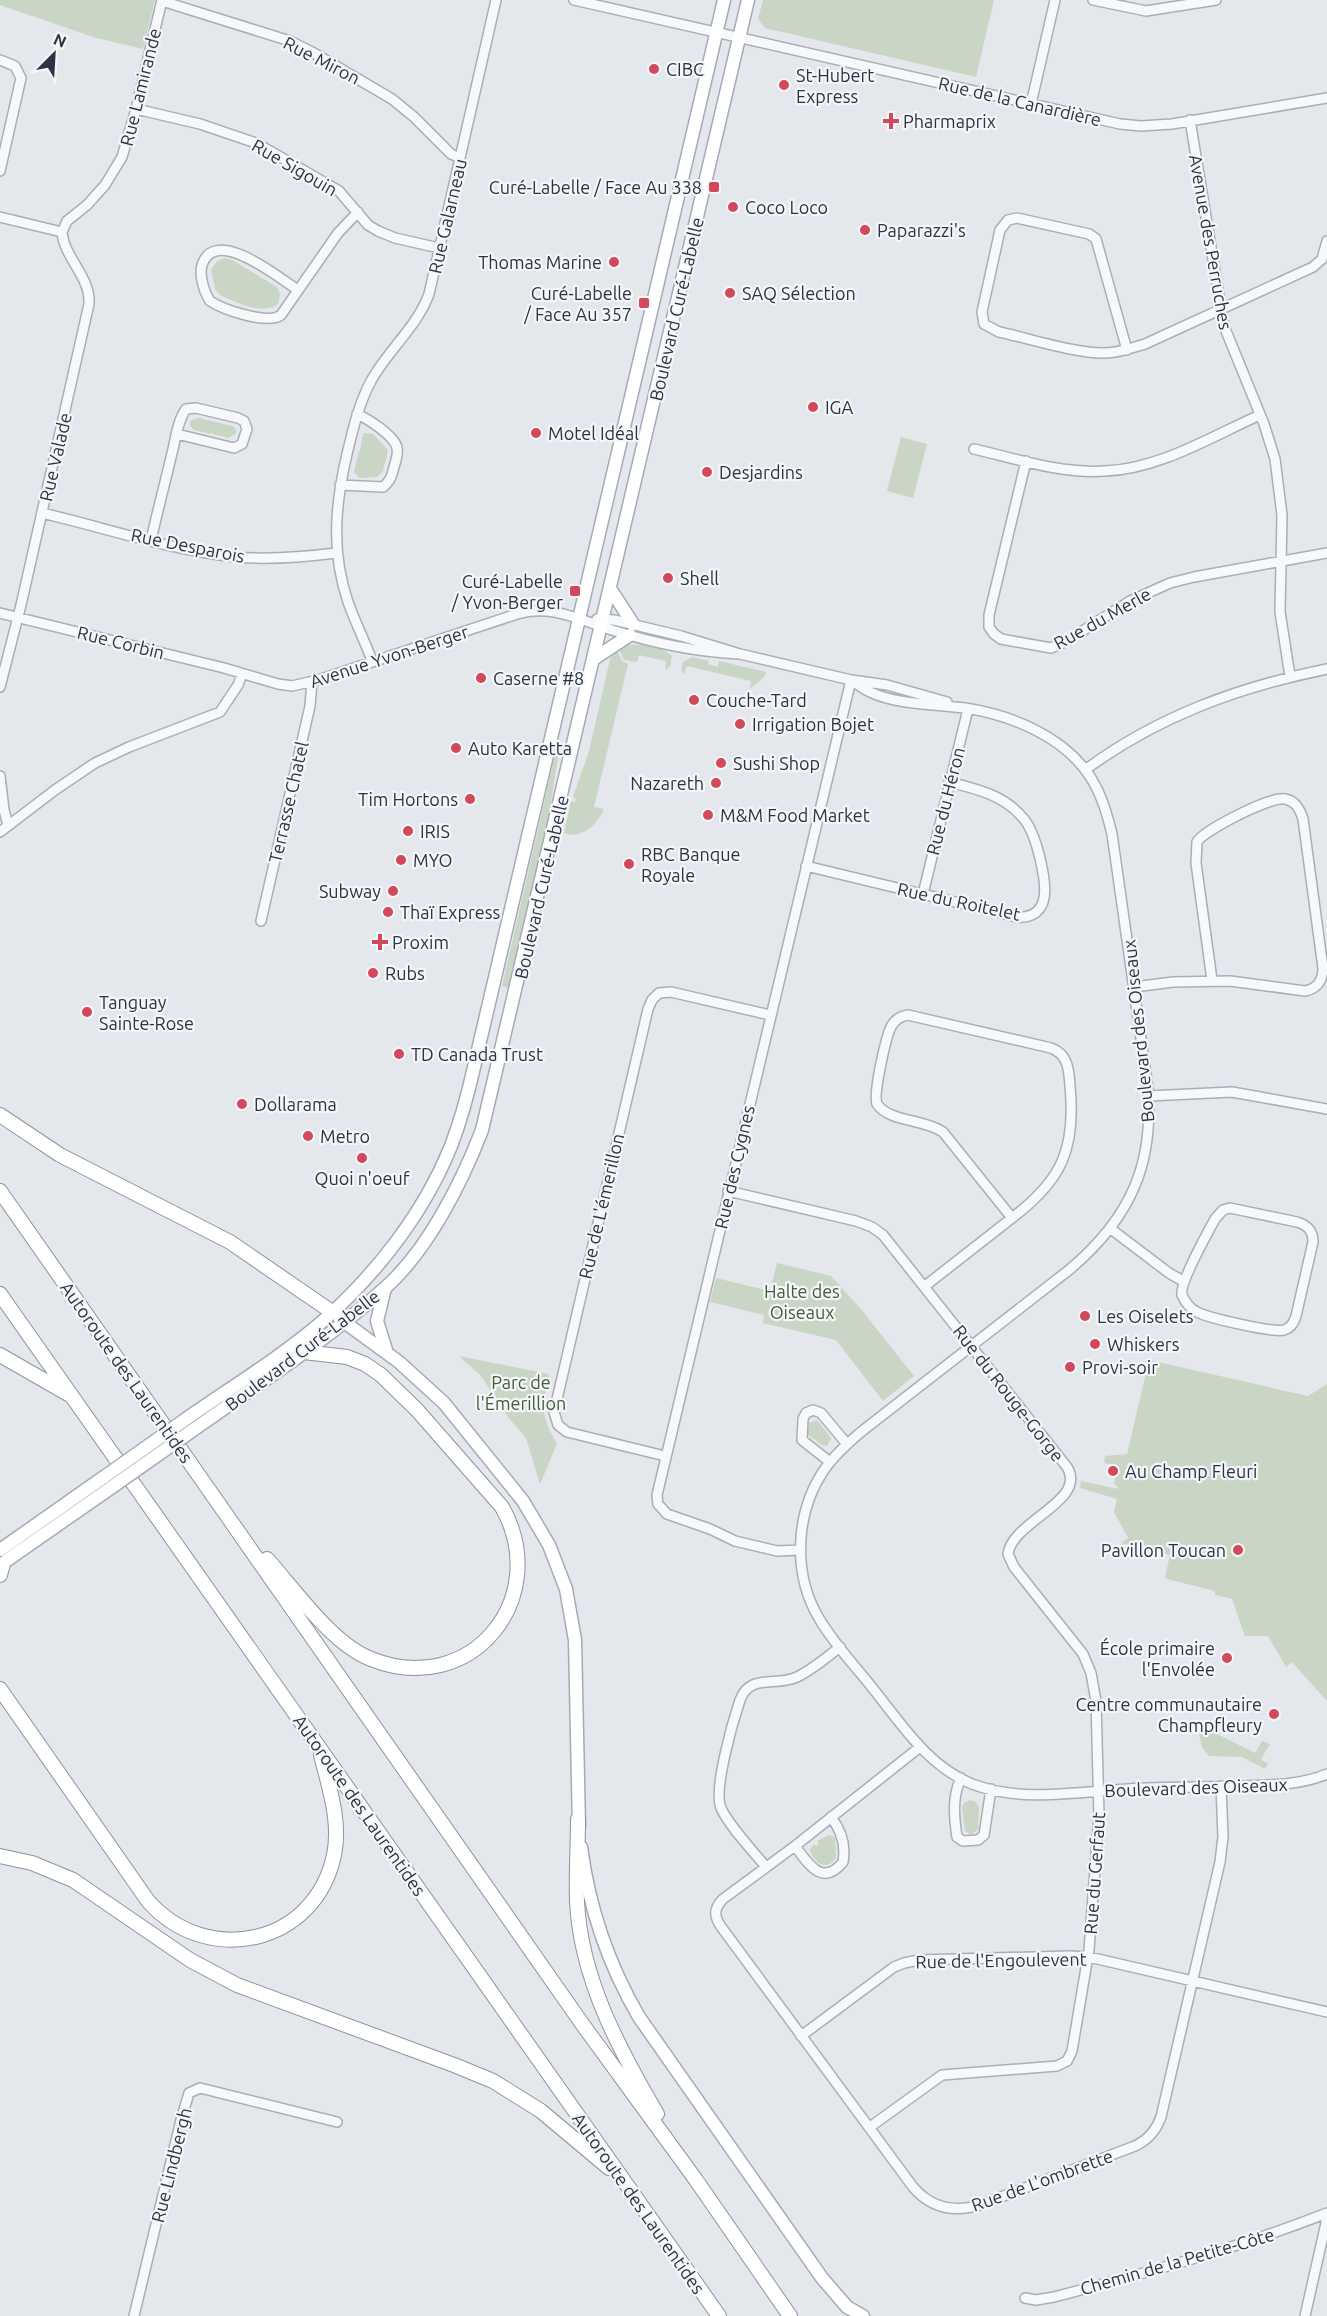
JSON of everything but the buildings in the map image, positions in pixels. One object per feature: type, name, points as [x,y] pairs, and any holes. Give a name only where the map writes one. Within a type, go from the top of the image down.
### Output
[{"type":"highway","points":[[0,1115],[76,1163],[214,1232],[332,1312]]},
{"type":"highway","name":"Autoroute des Laurentides","points":[[0,1191],[584,2025],[696,2180]]},
{"type":"highway","name":"Autoroute des Laurentides","points":[[0,1294],[719,2316]]},
{"type":"highway","points":[[227,1514],[341,1642],[362,1655],[382,1663],[400,1668],[423,1669],[457,1660],[483,1644],[506,1612],[517,1580],[518,1557],[511,1526],[496,1500],[411,1404],[381,1375],[365,1364],[347,1357],[304,1352]]},
{"type":"highway","points":[[0,1355],[72,1396]]},
{"type":"highway","points":[[0,1689],[148,1901],[176,1925],[190,1932],[216,1939],[239,1940],[262,1936],[277,1930],[298,1916],[319,1891],[330,1870],[336,1838],[333,1808],[320,1747]]},
{"type":"highway","points":[[578,1819],[577,1902],[583,1945],[593,1983],[604,2012],[627,2062],[696,2180],[790,2316]]},
{"type":"highway","points":[[0,1856],[32,1863],[73,1880],[178,1953],[227,1981],[454,2064],[494,2081],[541,2111],[624,2181]]},
{"type":"main road","name":"Boulevard Curé-Labelle","points":[[190,1425],[332,1312],[373,1269],[401,1234],[438,1175],[455,1136],[471,1078],[724,0]]},
{"type":"main road","name":"Boulevard Curé-Labelle","points":[[1,1564],[108,1482],[190,1425],[304,1352],[385,1288],[416,1252],[444,1210],[466,1168],[483,1130],[748,0]]},
{"type":"main road","points":[[594,658],[631,630],[611,590]]},
{"type":"main road","points":[[385,1288],[377,1321],[387,1353]]},
{"type":"main road","points":[[332,1312],[387,1353],[444,1403],[475,1439],[530,1511],[554,1557],[569,1601],[575,1640],[578,1819],[595,1916],[614,1968],[632,2004],[663,2053],[822,2278],[840,2301],[863,2316]]},
{"type":"street","name":"Rue Miron","points":[[162,0],[297,44],[392,99],[414,117],[444,148],[460,158]]},
{"type":"street","name":"Rue Lamirande","points":[[62,231],[65,222],[92,200],[115,171],[127,142],[162,0]]},
{"type":"street","name":"Rue Galarneau","points":[[372,661],[347,598],[336,554],[336,518],[340,485],[357,414],[364,396],[381,364],[423,307],[431,287],[496,0]]},
{"type":"street","name":"Rue de la Canardière","points":[[574,0],[1134,126],[1166,124],[1327,98]]},
{"type":"street","points":[[1031,104],[1055,0]]},
{"type":"street","points":[[1093,0],[1142,11],[1216,0]]},
{"type":"street","points":[[0,60],[15,66],[21,81],[0,171]]},
{"type":"street","name":"Rue Sigouin","points":[[136,109],[205,126],[263,147],[339,191],[368,225],[383,233],[439,248]]},
{"type":"street","name":"Avenue des Perruches","points":[[1190,120],[1221,309],[1228,338],[1272,448],[1280,488],[1281,621],[1290,676]]},
{"type":"street","points":[[298,290],[230,250],[219,250],[210,254],[201,267],[205,290],[210,301],[262,319],[278,317],[298,290],[338,233],[358,212]]},
{"type":"street","points":[[0,217],[62,231]]},
{"type":"street","points":[[1127,350],[1096,239],[1089,234],[1017,218],[1005,222],[1000,230],[982,312],[982,319],[986,326],[999,332],[1089,352],[1105,353],[1127,350],[1145,344],[1317,264],[1322,259],[1327,241]]},
{"type":"street","name":"Rue Valade","points":[[0,687],[90,300],[88,290],[66,246],[62,231]]},
{"type":"street","points":[[151,540],[177,434],[186,409],[191,407],[238,418],[243,421],[247,429],[244,441],[237,448],[177,434]]},
{"type":"street","points":[[340,485],[383,487],[388,483],[398,451],[395,442],[373,423],[357,414]]},
{"type":"street","points":[[974,449],[1082,471],[1123,469],[1159,459],[1260,415]]},
{"type":"street","name":"Rue du Merle","points":[[1026,461],[988,615],[991,631],[1001,639],[1039,648],[1054,647],[1130,601],[1170,583],[1206,574],[1327,553]]},
{"type":"street","name":"Rue Desparois","points":[[42,513],[151,540],[236,557],[336,554]]},
{"type":"street","name":"Avenue Yvon-Berger","points":[[242,674],[287,686],[312,682],[522,612],[548,611],[579,618]]},
{"type":"street","name":"Rue Corbin","points":[[0,613],[242,674]]},
{"type":"street","name":"Boulevard des Oiseaux","points":[[579,618],[631,630],[696,651],[740,654],[850,680],[871,693],[910,702],[968,709],[1005,718],[1038,731],[1060,746],[1085,770],[1103,802],[1119,877],[1148,1096],[1148,1134],[1142,1165],[1130,1197],[1111,1229],[1076,1264],[847,1444],[830,1462],[814,1487],[806,1508],[801,1550],[805,1581],[815,1610],[840,1647],[920,1747],[943,1767],[961,1778],[991,1789],[1030,1793],[1287,1785],[1327,1774]]},
{"type":"street","points":[[1085,770],[1144,734],[1197,707],[1242,690],[1290,676],[1327,669]]},
{"type":"street","points":[[0,832],[67,782],[102,760],[220,712],[238,685],[242,674]]},
{"type":"street","name":"Rue des Cygnes","points":[[801,1550],[777,1551],[740,1543],[664,1512],[658,1504],[657,1494],[850,680]]},
{"type":"street","name":"Terrasse Chatel","points":[[261,921],[310,706],[312,682]]},
{"type":"street","name":"Rue du Héron","points":[[923,894],[968,709]]},
{"type":"street","points":[[0,776],[8,825]]},
{"type":"street","name":"Rue du Roitelet","points":[[806,866],[1021,917],[1034,914],[1043,903],[1043,886],[1036,844],[1023,817],[993,794],[949,782]]},
{"type":"street","points":[[1134,987],[1212,980],[1252,982],[1305,991],[1313,988],[1322,978],[1323,968],[1303,819],[1299,808],[1287,800],[1278,799],[1257,808],[1205,833],[1197,842],[1196,863],[1212,980]]},
{"type":"street","name":"Rue de L'émerillon","points":[[665,1455],[567,1432],[558,1425],[555,1419],[556,1400],[648,1009],[654,997],[668,991],[771,1015]]},
{"type":"street","points":[[925,1286],[1012,1218],[1052,1181],[1068,1147],[1073,1108],[1066,1059],[1059,1052],[1051,1048],[914,1015],[899,1018],[890,1030],[876,1090],[877,1104],[886,1113],[929,1124],[945,1134],[1012,1218]]},
{"type":"street","points":[[1148,1096],[1232,1092],[1327,1109]]},
{"type":"street","name":"Rue du Rouge-Gorge","points":[[728,1191],[868,1225],[890,1241],[1070,1473],[1070,1485],[1064,1497],[1017,1534],[1009,1546],[1008,1554],[1011,1562],[1076,1644],[1090,1669],[1096,1701],[1098,1791]]},
{"type":"street","points":[[1239,1208],[1297,1222],[1307,1227],[1312,1234],[1313,1242],[1296,1316],[1293,1324],[1287,1329],[1268,1330],[1197,1312],[1187,1304],[1182,1295],[1183,1281],[1215,1219],[1227,1209],[1239,1208]]},
{"type":"street","points":[[1111,1229],[1169,1274],[1183,1281]]},
{"type":"street","points":[[830,1462],[802,1440],[803,1419],[806,1413],[813,1410],[821,1413],[847,1444]]},
{"type":"street","points":[[766,1867],[725,1815],[719,1803],[719,1785],[740,1700],[745,1689],[753,1684],[795,1678],[840,1647]]},
{"type":"street","name":"Rue de L'ombrette","points":[[920,1747],[720,1902],[716,1909],[716,1917],[801,2036],[922,2196],[935,2205],[956,2209],[980,2205],[1139,2144],[1150,2137],[1160,2121],[1220,1862],[1223,1837],[1221,1786]]},
{"type":"street","points":[[961,1778],[955,1793],[954,1810],[957,1837],[963,1841],[978,1840],[984,1835],[991,1789]]},
{"type":"street","name":"Rue du Gerfaut","points":[[870,2127],[942,2075],[1053,2067],[1063,2064],[1070,2057],[1089,1957],[1099,1815],[1098,1791]]},
{"type":"street","points":[[795,1846],[816,1871],[824,1873],[836,1870],[843,1862],[844,1852],[840,1830],[831,1817]]},
{"type":"street","name":"Rue de l'Engoulevent","points":[[801,2036],[886,1972],[909,1961],[1089,1957],[1327,2012]]},
{"type":"street","name":"Rue Lindbergh","points":[[134,2316],[189,2093],[200,2088],[337,2122]]},
{"type":"street","points":[[1305,2316],[1326,2223],[1326,2214]]},
{"type":"street","name":"Chemin de la Petite-Côte","points":[[1025,2298],[1036,2300],[1053,2297],[1183,2262],[1238,2246],[1326,2214]]},
{"type":"green space","points":[[0,0],[155,0],[143,49],[93,37],[0,5]]},
{"type":"green space","points":[[763,0],[994,0],[976,77],[765,28],[758,19]]},
{"type":"green space","points":[[225,258],[277,287],[280,294],[278,304],[265,309],[257,308],[220,295],[215,289],[211,270],[217,261]]},
{"type":"green space","points":[[199,418],[232,426],[236,429],[236,433],[229,438],[212,432],[211,434],[194,430],[190,426],[190,421]]},
{"type":"green space","points":[[363,434],[373,434],[388,450],[383,471],[377,477],[359,478],[354,472]]},
{"type":"green space","points":[[901,437],[927,444],[913,498],[887,491]]},
{"type":"green space","points":[[638,644],[663,650],[672,656],[670,667],[665,670],[666,661],[639,655],[637,662],[624,660],[619,649],[626,645]]},
{"type":"green space","points":[[617,650],[622,661],[628,664],[594,807],[604,809],[588,830],[570,835],[564,833],[571,801],[575,802],[576,799],[573,797],[589,751],[610,659]]},
{"type":"green space","points":[[692,657],[709,661],[708,664],[718,667],[719,661],[766,672],[764,677],[750,689],[751,681],[687,666],[684,674],[681,670],[683,662]]},
{"type":"green space","points":[[556,751],[559,752],[547,826],[508,988],[502,986]]},
{"type":"green space","name":"Halte des Oiseaux","points":[[777,1263],[831,1276],[860,1308],[914,1376],[883,1401],[836,1340],[763,1323],[764,1315],[710,1302],[716,1278],[770,1291]]},
{"type":"green space","name":"Parc de l'Émerillion","points":[[459,1356],[549,1374],[544,1410],[547,1425],[557,1444],[540,1484],[526,1438],[508,1417],[481,1376]]},
{"type":"green space","points":[[1149,1360],[1308,1396],[1327,1384],[1327,1701],[1292,1662],[1286,1667],[1268,1636],[1245,1636],[1232,1599],[1215,1595],[1215,1591],[1167,1579],[1165,1577],[1170,1555],[1121,1543],[1128,1538],[1114,1512],[1117,1499],[1080,1488],[1081,1481],[1119,1489],[1114,1483],[1118,1466],[1104,1463],[1105,1456],[1127,1454]]},
{"type":"green space","points":[[817,1420],[831,1438],[827,1446],[808,1435],[809,1423]]},
{"type":"green space","points":[[1197,1724],[1255,1753],[1262,1741],[1270,1744],[1261,1759],[1268,1764],[1265,1769],[1242,1757],[1209,1756],[1202,1747]]},
{"type":"green space","points":[[970,1800],[976,1802],[979,1808],[978,1829],[971,1835],[965,1831],[962,1808],[964,1803]]},
{"type":"green space","points":[[829,1835],[835,1837],[836,1858],[824,1865],[814,1859],[810,1850],[814,1844],[816,1846],[819,1844],[817,1841]]},
{"type":"place","name":"CIBC","points":[[654,69]]},
{"type":"place","name":"St-Hubert Express","points":[[784,85]]},
{"type":"place","name":"Pharmaprix","points":[[891,121]]},
{"type":"place","name":"Curé-Labelle / Face Au 338","points":[[714,187]]},
{"type":"place","name":"Coco Loco","points":[[733,207]]},
{"type":"place","name":"Paparazzi's","points":[[865,230]]},
{"type":"place","name":"Thomas Marine","points":[[614,262]]},
{"type":"place","name":"SAQ Sélection","points":[[730,293]]},
{"type":"place","name":"Curé-Labelle / Face Au 357","points":[[644,303]]},
{"type":"place","name":"IGA","points":[[813,407]]},
{"type":"place","name":"Motel Idéal","points":[[536,433]]},
{"type":"place","name":"Desjardins","points":[[707,472]]},
{"type":"place","name":"Shell","points":[[668,578]]},
{"type":"place","name":"Curé-Labelle / Yvon-Berger","points":[[575,591]]},
{"type":"place","name":"Caserne #8","points":[[481,678]]},
{"type":"place","name":"Couche-Tard","points":[[694,700]]},
{"type":"place","name":"Irrigation Bojet","points":[[740,724]]},
{"type":"place","name":"Auto Karetta","points":[[456,748]]},
{"type":"place","name":"Sushi Shop","points":[[721,763]]},
{"type":"place","name":"Nazareth","points":[[716,783]]},
{"type":"place","name":"Tim Hortons","points":[[470,799]]},
{"type":"place","name":"M&M Food Market","points":[[708,815]]},
{"type":"place","name":"IRIS","points":[[408,831]]},
{"type":"place","name":"MYO","points":[[401,860]]},
{"type":"place","name":"RBC Banque Royale","points":[[629,864]]},
{"type":"place","name":"Subway","points":[[393,891]]},
{"type":"place","name":"Thaï Express","points":[[388,912]]},
{"type":"place","name":"Proxim","points":[[380,942]]},
{"type":"place","name":"Rubs","points":[[373,973]]},
{"type":"place","name":"Tanguay Sainte-Rose","points":[[87,1012]]},
{"type":"place","name":"TD Canada Trust","points":[[399,1054]]},
{"type":"place","name":"Dollarama","points":[[242,1104]]},
{"type":"place","name":"Metro","points":[[308,1136]]},
{"type":"place","name":"Quoi n'oeuf","points":[[362,1158]]},
{"type":"place","name":"Les Oiselets","points":[[1085,1316]]},
{"type":"place","name":"Whiskers","points":[[1095,1344]]},
{"type":"place","name":"Provi-soir","points":[[1070,1367]]},
{"type":"place","name":"Au Champ Fleuri","points":[[1113,1471]]},
{"type":"place","name":"Pavillon Toucan","points":[[1238,1550]]},
{"type":"place","name":"École primaire l'Envolée","points":[[1227,1658]]},
{"type":"place","name":"Centre communautaire Champfleury","points":[[1274,1714]]}]
